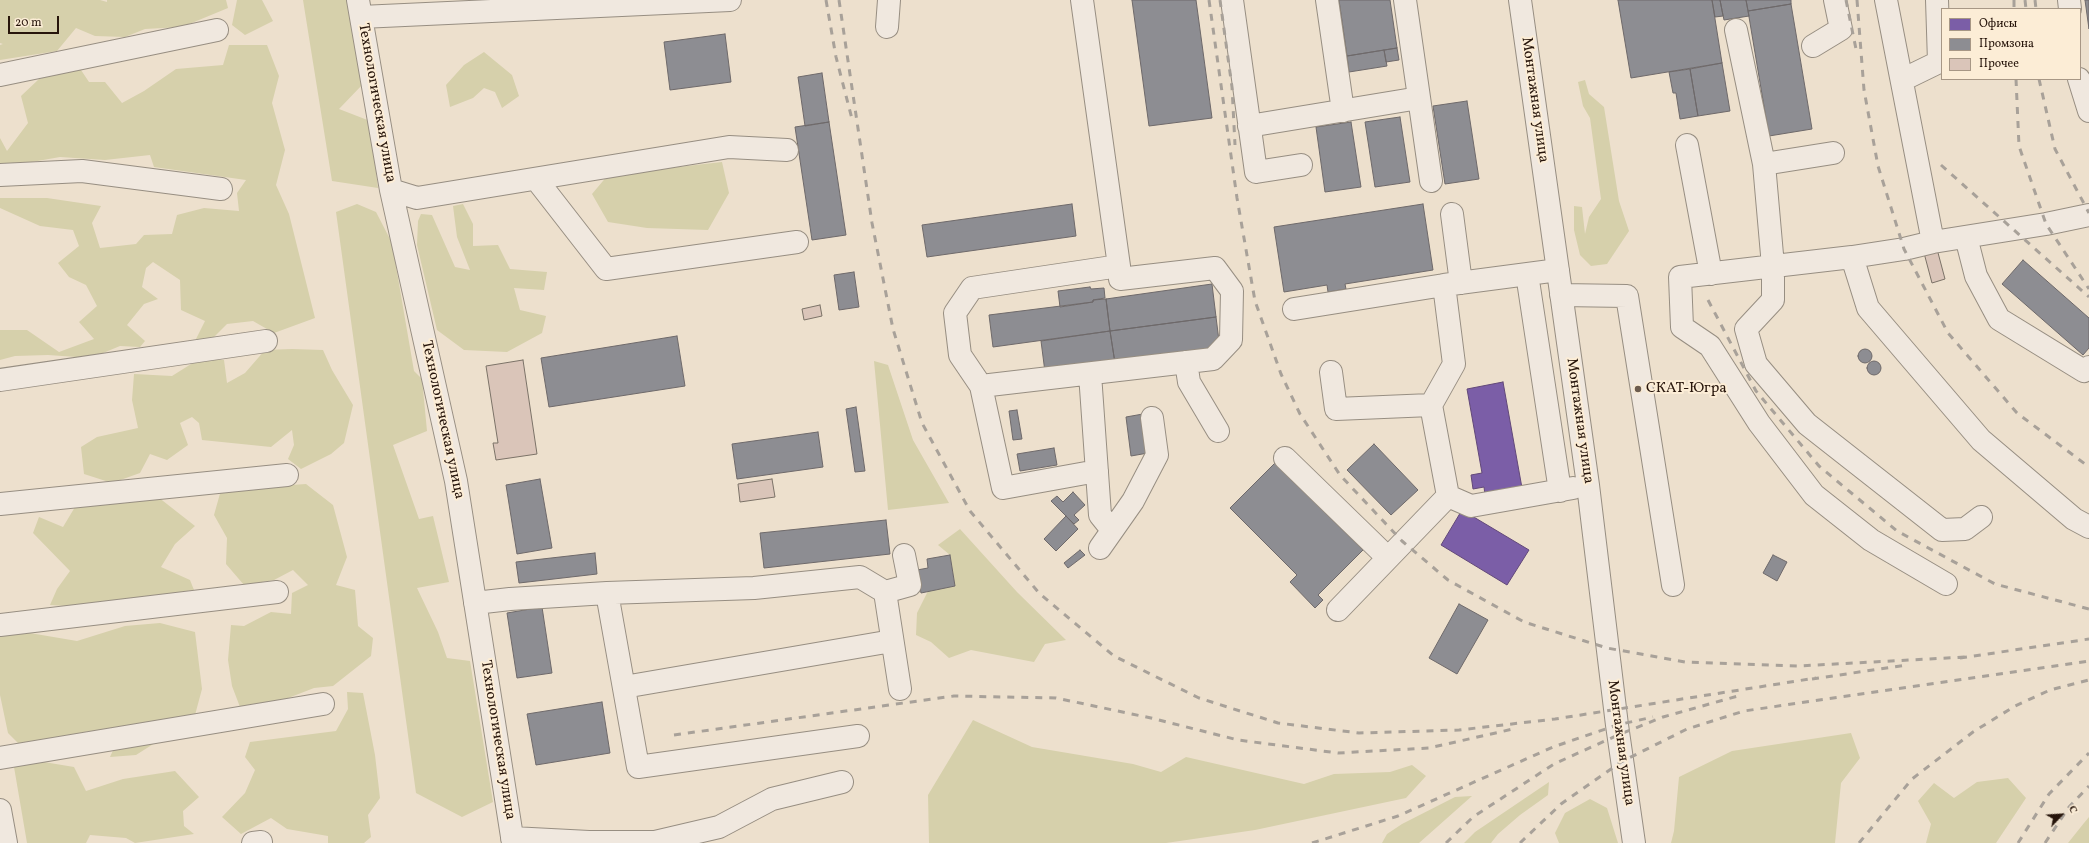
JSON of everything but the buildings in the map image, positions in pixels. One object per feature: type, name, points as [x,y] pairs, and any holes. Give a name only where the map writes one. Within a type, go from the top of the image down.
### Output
[{"type":"street","points":[[360,8],[730,0]]},
{"type":"street","points":[[888,27],[889,0]]},
{"type":"street","points":[[981,386],[1214,359],[1231,340],[1232,291],[1215,268],[1120,279],[1082,0]]},
{"type":"street","points":[[1232,0],[1256,172],[1301,165]]},
{"type":"street","points":[[1327,0],[1343,110]]},
{"type":"street","points":[[1405,0],[1431,181]]},
{"type":"street","name":"Монтажная улица","points":[[1520,0],[1588,486],[1616,726],[1634,843]]},
{"type":"street","points":[[1813,46],[1841,29],[1835,0]]},
{"type":"street","points":[[1886,0],[1933,242]]},
{"type":"street","points":[[1902,80],[1938,62],[1937,0]]},
{"type":"street","name":"Технологическая улица","points":[[360,8],[392,190],[456,481],[513,840]]},
{"type":"street","points":[[0,75],[217,30]]},
{"type":"street","points":[[1736,30],[1764,164],[1773,266],[1773,300],[1746,329],[1756,364],[1807,424],[1942,530],[1965,529],[1981,517]]},
{"type":"street","points":[[2080,80],[2089,112]]},
{"type":"street","points":[[1249,126],[1419,98]]},
{"type":"street","points":[[1687,145],[1711,274]]},
{"type":"street","points":[[392,190],[417,198],[729,147],[787,150]]},
{"type":"street","points":[[1764,164],[1833,153]]},
{"type":"street","points":[[0,176],[82,171],[221,189]]},
{"type":"street","points":[[536,179],[606,270],[797,242]]},
{"type":"street","points":[[1448,496],[1431,405],[1454,364],[1452,214]]},
{"type":"street","points":[[1946,584],[1871,540],[1814,494],[1759,423],[1710,346],[1682,327],[1680,277],[1852,257],[1904,249],[1933,242],[2046,224],[2089,215]]},
{"type":"street","points":[[1966,237],[1976,276],[1999,319],[2084,371],[2089,367]]},
{"type":"street","points":[[1852,257],[1868,308],[1981,440],[2074,519],[2089,527]]},
{"type":"street","points":[[1097,471],[1003,488],[981,386],[960,355],[955,313],[972,288],[1119,266]]},
{"type":"street","points":[[1294,309],[1452,284],[1558,270]]},
{"type":"street","points":[[1527,274],[1560,491]]},
{"type":"street","points":[[1561,296],[1627,296],[1673,585]]},
{"type":"street","points":[[0,380],[266,341]]},
{"type":"street","points":[[1186,362],[1189,382],[1218,431]]},
{"type":"street","points":[[1331,372],[1336,409],[1431,405]]},
{"type":"street","points":[[1090,374],[1100,514],[1106,539],[1133,501],[1157,455],[1152,418]]},
{"type":"street","points":[[1285,458],[1387,557]]},
{"type":"street","points":[[0,504],[287,475]]},
{"type":"street","points":[[1448,496],[1471,506],[1588,486]]},
{"type":"street","points":[[1338,610],[1387,557],[1448,496]]},
{"type":"street","points":[[475,603],[510,599],[607,593],[754,588],[860,577],[885,592],[910,585],[904,555]]},
{"type":"street","points":[[0,625],[277,592]]},
{"type":"street","points":[[885,592],[900,689]]},
{"type":"street","points":[[607,593],[638,767],[858,736]]},
{"type":"street","points":[[624,687],[892,641]]},
{"type":"street","points":[[0,758],[323,704]]},
{"type":"street","points":[[513,840],[655,842],[719,827],[772,799],[842,782]]},
{"type":"street","points":[[0,810],[6,843]]},
{"type":"shaded area","points":[[0,0],[100,0],[107,2],[107,0],[226,0],[228,8],[182,27],[145,29],[125,37],[95,36],[76,28],[57,51],[0,60],[0,45],[3,44],[0,43]]},
{"type":"shaded area","points":[[237,0],[262,0],[273,21],[245,35],[232,25]]},
{"type":"shaded area","points":[[303,0],[347,0],[363,84],[339,109],[370,121],[378,188],[332,181]]},
{"type":"shaded area","points":[[229,45],[267,45],[279,76],[272,103],[285,150],[276,185],[289,214],[315,318],[274,333],[253,321],[227,324],[208,343],[196,339],[205,321],[181,310],[180,280],[153,262],[146,268],[142,287],[158,299],[144,304],[127,325],[145,341],[140,347],[120,346],[91,358],[48,355],[15,356],[0,360],[0,330],[27,330],[59,352],[94,339],[79,322],[97,306],[86,285],[69,277],[58,263],[79,246],[73,230],[40,226],[0,208],[0,198],[47,198],[101,206],[92,223],[100,248],[136,244],[144,235],[172,234],[177,215],[204,208],[239,211],[237,193],[246,180],[154,167],[150,155],[105,160],[60,157],[15,165],[0,165],[0,138],[7,151],[28,123],[21,96],[39,79],[79,67],[89,82],[105,82],[122,103],[144,91],[176,69],[223,65]]},
{"type":"shaded area","points":[[484,52],[512,75],[519,96],[502,108],[495,92],[484,88],[473,98],[450,107],[446,85],[464,65]]},
{"type":"shaded area","points":[[1585,80],[1589,94],[1604,107],[1619,201],[1629,231],[1607,264],[1591,266],[1580,255],[1574,230],[1574,206],[1582,207],[1585,234],[1589,217],[1601,199],[1590,118],[1583,106],[1578,82]]},
{"type":"shaded area","points":[[722,162],[729,193],[708,230],[647,228],[608,222],[592,194],[608,175]]},
{"type":"shaded area","points":[[357,204],[376,212],[392,243],[414,371],[422,379],[427,431],[393,445],[419,519],[433,516],[449,582],[417,588],[438,632],[447,658],[470,661],[493,802],[462,817],[416,793],[336,212]]},
{"type":"shaded area","points":[[463,204],[473,224],[473,246],[498,245],[510,269],[547,272],[544,290],[514,288],[520,310],[546,316],[542,333],[507,352],[464,350],[437,330],[417,245],[418,221],[421,214],[432,215],[455,267],[470,270],[457,237],[453,206]]},
{"type":"shaded area","points":[[265,350],[323,350],[332,370],[353,405],[344,443],[331,454],[301,469],[288,459],[294,445],[292,430],[271,447],[202,440],[199,423],[192,417],[180,423],[188,445],[167,460],[150,454],[140,473],[112,483],[84,474],[81,447],[97,437],[138,428],[132,400],[134,374],[172,376],[199,359],[224,360],[227,383],[245,373]]},
{"type":"shaded area","points":[[874,361],[888,365],[913,440],[949,503],[888,510]]},
{"type":"shaded area","points":[[306,484],[333,505],[347,557],[336,585],[355,590],[358,626],[373,638],[371,656],[333,686],[314,688],[265,707],[240,707],[232,686],[228,660],[231,625],[244,626],[271,612],[291,614],[292,593],[308,585],[293,570],[274,580],[244,585],[226,564],[227,538],[214,515],[221,490]]},
{"type":"shaded area","points":[[158,497],[195,526],[175,544],[161,567],[190,580],[194,590],[81,607],[50,605],[57,589],[70,571],[33,533],[39,517],[63,527],[75,507]]},
{"type":"shaded area","points":[[960,529],[1017,592],[1066,640],[1045,644],[1034,662],[971,650],[949,658],[931,642],[916,635],[917,613],[928,591],[955,586],[950,555],[938,545]]},
{"type":"shaded area","points":[[160,623],[195,632],[202,689],[195,715],[108,733],[89,731],[23,748],[8,733],[0,695],[0,637],[18,631],[77,641],[125,626]]},
{"type":"shaded area","points":[[347,692],[363,693],[375,755],[380,798],[368,815],[371,837],[364,843],[328,843],[328,836],[287,829],[271,818],[241,834],[222,817],[245,793],[255,770],[245,757],[250,742],[336,731],[348,709]]},
{"type":"shaded area","points":[[973,720],[1032,747],[1133,764],[1161,772],[1186,757],[1304,784],[1334,774],[1390,772],[1412,765],[1426,776],[1406,798],[1255,830],[1166,843],[929,843],[928,795]]},
{"type":"shaded area","points":[[1851,733],[1860,758],[1841,783],[1835,843],[1671,843],[1674,831],[1679,777],[1732,751]]},
{"type":"shaded area","points":[[158,741],[136,755],[110,757],[115,746]]},
{"type":"shaded area","points":[[32,760],[74,767],[86,791],[123,779],[175,771],[199,797],[183,811],[184,826],[194,834],[135,843],[126,838],[90,835],[86,843],[27,843],[14,767]]},
{"type":"shaded area","points":[[2008,778],[2026,798],[1996,843],[1926,843],[1931,824],[1918,801],[1934,783],[1954,798],[1977,782]]},
{"type":"shaded area","points":[[1549,782],[1548,795],[1520,815],[1498,834],[1491,843],[1464,843],[1475,832]]},
{"type":"shaded area","points":[[1472,796],[1419,843],[1382,843],[1387,834],[1402,824],[1455,797]]},
{"type":"shaded area","points":[[1590,799],[1607,808],[1618,843],[1559,843],[1555,833],[1565,813]]},
{"type":"shaded area","points":[[2089,817],[2089,843],[2068,843],[2084,823]]},
{"type":"railway","points":[[826,0],[836,57],[852,119]]},
{"type":"railway","points":[[839,0],[872,223],[893,329],[922,423],[970,511],[1039,593],[1114,656],[1199,698],[1278,723],[1359,733],[1459,730],[1555,719],[1816,678]]},
{"type":"railway","points":[[1209,0],[1237,198],[1255,301],[1281,374],[1300,414],[1340,475],[1402,541],[1448,580],[1524,622],[1607,648],[1685,662],[1797,666],[1965,657]]},
{"type":"railway","points":[[1220,0],[1232,87],[1235,145]]},
{"type":"railway","points":[[1846,0],[1856,49]]},
{"type":"railway","points":[[1857,0],[1864,90],[1878,166],[1904,249],[1948,333],[2017,413],[2089,467]]},
{"type":"railway","points":[[2014,0],[2014,8]]},
{"type":"railway","points":[[2025,0],[2026,8]]},
{"type":"railway","points":[[2035,0],[2036,8]]},
{"type":"railway","points":[[2016,80],[2019,146],[2046,224],[2089,289]]},
{"type":"railway","points":[[2039,80],[2055,149],[2089,213]]},
{"type":"railway","points":[[1941,165],[2089,297]]},
{"type":"railway","points":[[1708,300],[1756,391],[1819,466],[1897,531],[1995,584],[2089,609]]},
{"type":"railway","points":[[1960,658],[2089,639]]},
{"type":"railway","points":[[1520,843],[1561,804],[1621,762],[1687,729],[1744,711],[2089,661]]},
{"type":"railway","points":[[1812,679],[1907,665]]},
{"type":"railway","points":[[1859,843],[1912,779],[1973,732],[2015,706],[2050,690],[2089,680]]},
{"type":"railway","points":[[674,735],[954,696],[1056,698],[1151,718],[1238,740],[1338,753],[1429,748],[1513,729]]},
{"type":"railway","points":[[1446,843],[1473,817],[1554,764],[1618,735],[1663,717],[1738,696]]},
{"type":"railway","points":[[1312,843],[1398,816],[1553,747],[1617,725],[1653,717]]},
{"type":"railway","points":[[2018,843],[2049,794],[2089,753]]},
{"type":"railway","points":[[2045,843],[2069,807],[2089,786]]},
{"type":"place","name":"СКАТ-Югра","points":[[1638,389]]}]
